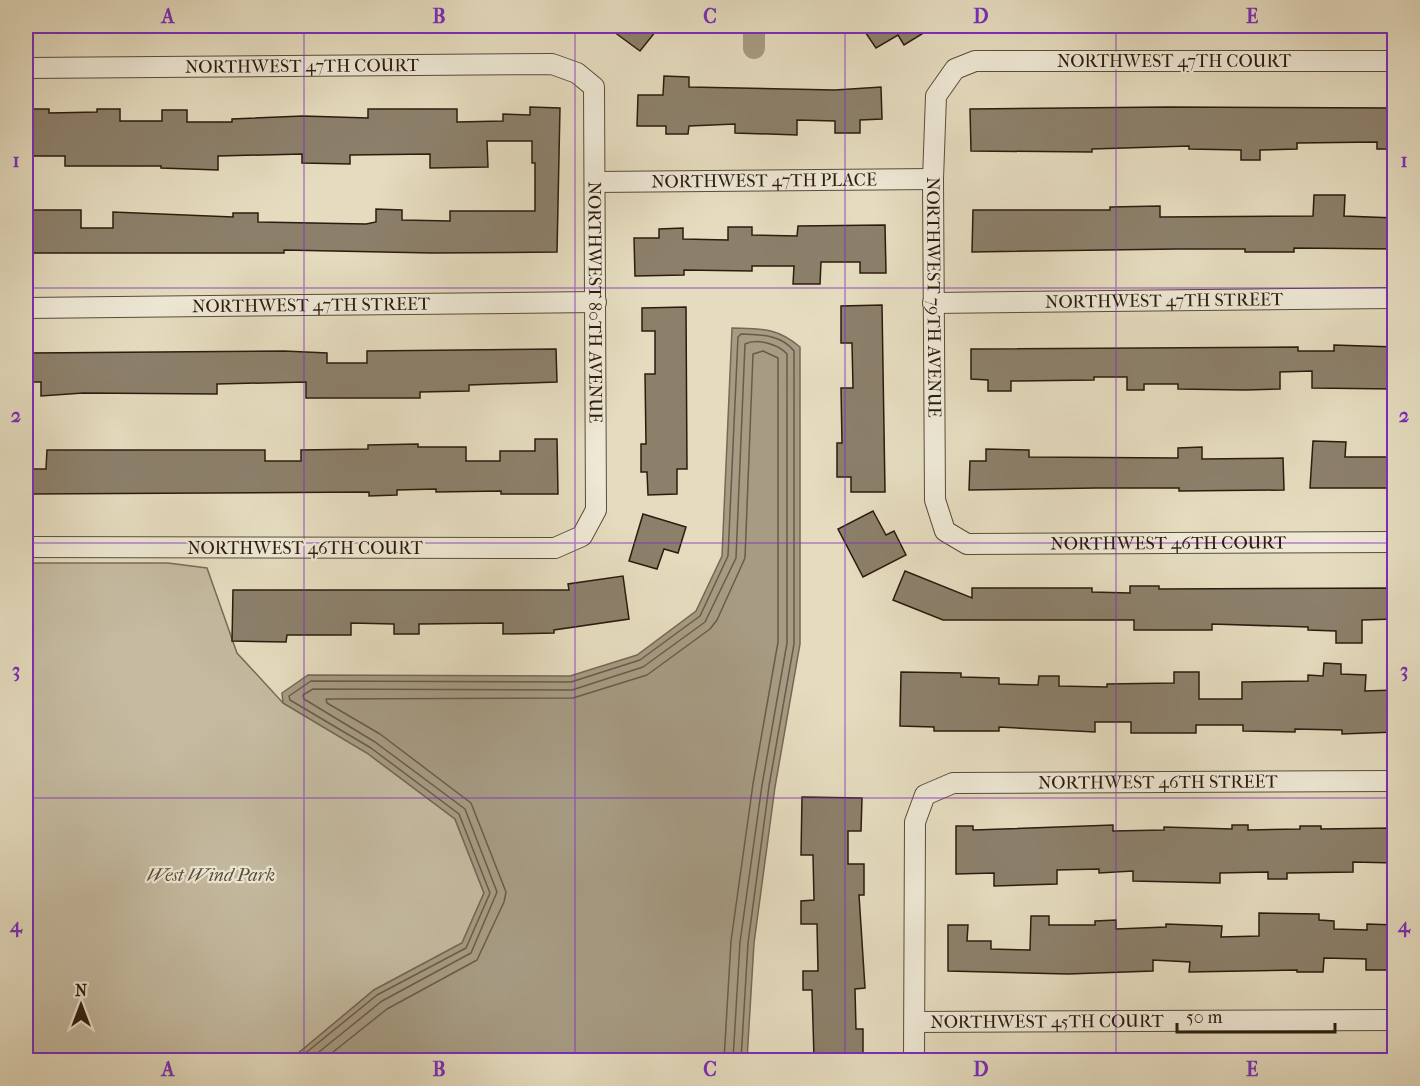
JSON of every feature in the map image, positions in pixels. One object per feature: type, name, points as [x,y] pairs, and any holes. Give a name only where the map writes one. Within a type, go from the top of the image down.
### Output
[{"type":"street","name":"NORTHWEST 47TH COURT","points":[[955,69],[975,61],[1395,61]]},
{"type":"street","name":"NORTHWEST 47TH COURT","points":[[26,68],[552,64],[577,74]]},
{"type":"street","name":"NORTHWEST 79TH AVENUE","points":[[945,531],[935,500],[933,179],[936,96],[955,69]]},
{"type":"street","name":"NORTHWEST 80TH AVENUE","points":[[577,74],[594,87],[596,182],[596,510],[582,536]]},
{"type":"street","name":"NORTHWEST 47TH PLACE","points":[[596,182],[933,179]]},
{"type":"street","name":"NORTHWEST 47TH STREET","points":[[933,303],[1395,298]]},
{"type":"street","name":"NORTHWEST 47TH STREET","points":[[26,308],[596,302]]},
{"type":"street","name":"NORTHWEST 46TH COURT","points":[[945,531],[967,544],[1395,542]]},
{"type":"street","name":"NORTHWEST 46TH COURT","points":[[26,548],[555,548],[582,536]]},
{"type":"street","name":"NORTHWEST 46TH STREET","points":[[915,1022],[915,822],[925,795],[953,783],[1395,781]]},
{"type":"street","name":"NORTHWEST 45TH COURT","points":[[915,1022],[1395,1020]]},
{"type":"street","points":[[914,1060],[915,1022]]},
{"type":"green space","name":"West Wind Park","points":[[26,563],[168,563],[207,568],[237,653],[283,703],[367,753],[455,819],[484,893],[462,943],[374,990],[290,1060],[26,1060]]},
{"type":"water","points":[[732,328],[776,332],[800,347],[800,644],[775,787],[754,943],[747,1060],[290,1060],[374,990],[462,943],[484,893],[455,819],[367,753],[283,703],[282,693],[308,675],[570,676],[637,655],[696,611],[722,556]]},
{"type":"building","points":[[606,26],[660,26],[640,51]]},
{"type":"building","points":[[861,26],[935,26],[904,45],[898,35],[876,48]]},
{"type":"building","points":[[664,76],[689,77],[689,87],[835,90],[881,87],[882,119],[860,120],[860,133],[835,133],[835,121],[797,120],[797,135],[735,133],[735,124],[689,126],[688,134],[666,134],[666,126],[637,126],[638,95],[663,95]]},
{"type":"building","points":[[530,107],[560,108],[557,252],[432,253],[284,250],[284,253],[32,253],[31,210],[81,210],[81,228],[113,228],[113,212],[233,217],[233,213],[258,213],[258,222],[366,224],[376,222],[376,209],[402,210],[402,220],[450,221],[450,211],[535,211],[535,163],[532,163],[532,141],[487,141],[488,167],[430,168],[430,154],[350,155],[350,164],[302,163],[302,154],[218,156],[218,170],[161,168],[161,166],[65,166],[65,156],[30,156],[29,109],[49,109],[49,113],[120,109],[120,121],[162,121],[162,110],[187,110],[187,122],[232,122],[232,119],[303,116],[368,118],[368,109],[457,109],[457,122],[503,121],[503,114],[530,115]]},
{"type":"building","points":[[1395,108],[1395,149],[1377,149],[1377,142],[1297,143],[1297,149],[1260,150],[1260,160],[1241,160],[1241,150],[1189,149],[1189,146],[1092,149],[1092,152],[971,151],[970,109]]},
{"type":"building","points":[[1314,195],[1345,195],[1344,216],[1395,218],[1395,249],[1294,248],[1294,252],[1177,249],[972,252],[973,210],[1110,210],[1110,207],[1160,206],[1160,217],[1313,216]]},
{"type":"building","points":[[885,225],[886,273],[860,273],[860,262],[821,262],[820,284],[793,284],[794,266],[752,266],[752,271],[684,270],[684,275],[635,276],[634,238],[659,238],[659,229],[683,228],[683,239],[728,240],[728,227],[752,227],[752,235],[797,236],[798,226]]},
{"type":"building","points":[[882,305],[885,492],[851,492],[851,477],[837,477],[837,443],[842,443],[841,388],[853,388],[852,343],[841,343],[841,306]]},
{"type":"building","points":[[686,307],[687,469],[677,469],[677,494],[648,495],[647,472],[641,472],[641,444],[646,444],[645,374],[655,374],[655,331],[642,331],[642,308]]},
{"type":"building","points":[[1334,345],[1395,347],[1395,389],[1312,388],[1312,371],[1280,372],[1280,389],[1246,390],[1178,389],[1178,384],[1144,384],[1144,390],[1127,390],[1127,377],[1094,377],[1094,380],[1011,381],[1011,391],[988,391],[988,380],[971,379],[971,349],[1298,347],[1298,351],[1334,351]]},
{"type":"building","points":[[556,349],[557,382],[469,385],[469,391],[420,392],[420,398],[306,398],[306,382],[217,384],[217,394],[83,393],[41,396],[41,382],[31,382],[31,353],[284,351],[327,353],[327,363],[367,363],[367,351]]},
{"type":"building","points":[[535,439],[557,439],[558,494],[501,494],[501,491],[436,492],[436,489],[397,490],[397,495],[369,496],[369,492],[29,494],[30,469],[46,469],[47,450],[265,450],[265,461],[301,461],[301,450],[368,449],[368,445],[418,444],[418,447],[466,447],[466,461],[500,461],[500,451],[535,451]]},
{"type":"building","points":[[1313,441],[1346,442],[1345,457],[1395,457],[1395,488],[1310,488]]},
{"type":"building","points":[[1202,447],[1202,459],[1283,458],[1284,490],[1179,491],[1179,488],[1096,488],[969,490],[970,461],[986,461],[986,449],[1029,450],[1029,457],[1178,458],[1178,448]]},
{"type":"building","points":[[873,511],[886,535],[894,531],[906,555],[863,577],[838,529]]},
{"type":"building","points":[[643,514],[686,527],[678,553],[664,549],[657,569],[629,561]]},
{"type":"building","points":[[905,571],[972,598],[972,588],[1092,588],[1092,592],[1130,593],[1130,586],[1159,586],[1159,589],[1395,588],[1395,619],[1362,620],[1362,643],[1336,643],[1336,631],[1308,630],[1308,627],[1212,624],[1212,630],[1134,630],[1134,620],[943,620],[893,600]]},
{"type":"building","points":[[623,576],[629,619],[554,630],[554,633],[503,634],[503,623],[419,624],[419,634],[394,634],[394,624],[351,623],[351,635],[287,635],[286,642],[232,641],[233,590],[569,590],[568,584]]},
{"type":"building","points":[[1324,663],[1341,664],[1341,674],[1366,675],[1365,691],[1395,690],[1395,732],[1342,734],[1342,730],[1243,731],[1243,725],[1196,725],[1196,733],[1131,733],[1131,722],[1095,722],[1095,732],[999,727],[999,731],[934,731],[934,727],[900,726],[901,672],[961,673],[961,677],[999,678],[999,684],[1038,685],[1039,676],[1059,676],[1059,686],[1107,687],[1107,684],[1174,683],[1174,672],[1199,672],[1199,699],[1242,699],[1242,682],[1308,681],[1308,675],[1323,676]]},
{"type":"building","points":[[802,797],[862,798],[861,831],[848,831],[848,864],[864,864],[864,895],[859,895],[865,988],[855,989],[856,1029],[863,1029],[863,1057],[814,1058],[812,990],[803,990],[803,971],[818,971],[817,924],[801,924],[801,901],[814,900],[813,855],[801,855]]},
{"type":"building","points":[[1113,825],[1113,831],[1164,830],[1164,827],[1232,829],[1232,825],[1248,825],[1248,830],[1300,829],[1300,826],[1321,826],[1321,829],[1395,828],[1395,863],[1353,862],[1353,872],[1287,873],[1287,879],[1268,879],[1268,872],[1220,873],[1220,883],[1133,881],[1133,871],[1099,873],[1099,869],[1057,870],[1057,884],[994,886],[994,873],[956,874],[956,826],[973,826],[973,830]]},
{"type":"building","points":[[1259,913],[1319,914],[1319,920],[1334,921],[1334,929],[1367,930],[1367,924],[1395,925],[1395,970],[1366,970],[1366,959],[1324,958],[1323,972],[1297,972],[1297,970],[1189,972],[1190,962],[1153,960],[1153,971],[1068,974],[948,971],[948,925],[968,925],[967,941],[991,941],[991,949],[1030,950],[1031,916],[1049,916],[1049,925],[1095,925],[1095,921],[1116,920],[1116,929],[1166,927],[1166,924],[1222,926],[1221,937],[1259,936]]},
{"type":"waterway","points":[[754,26],[754,48]]}]
